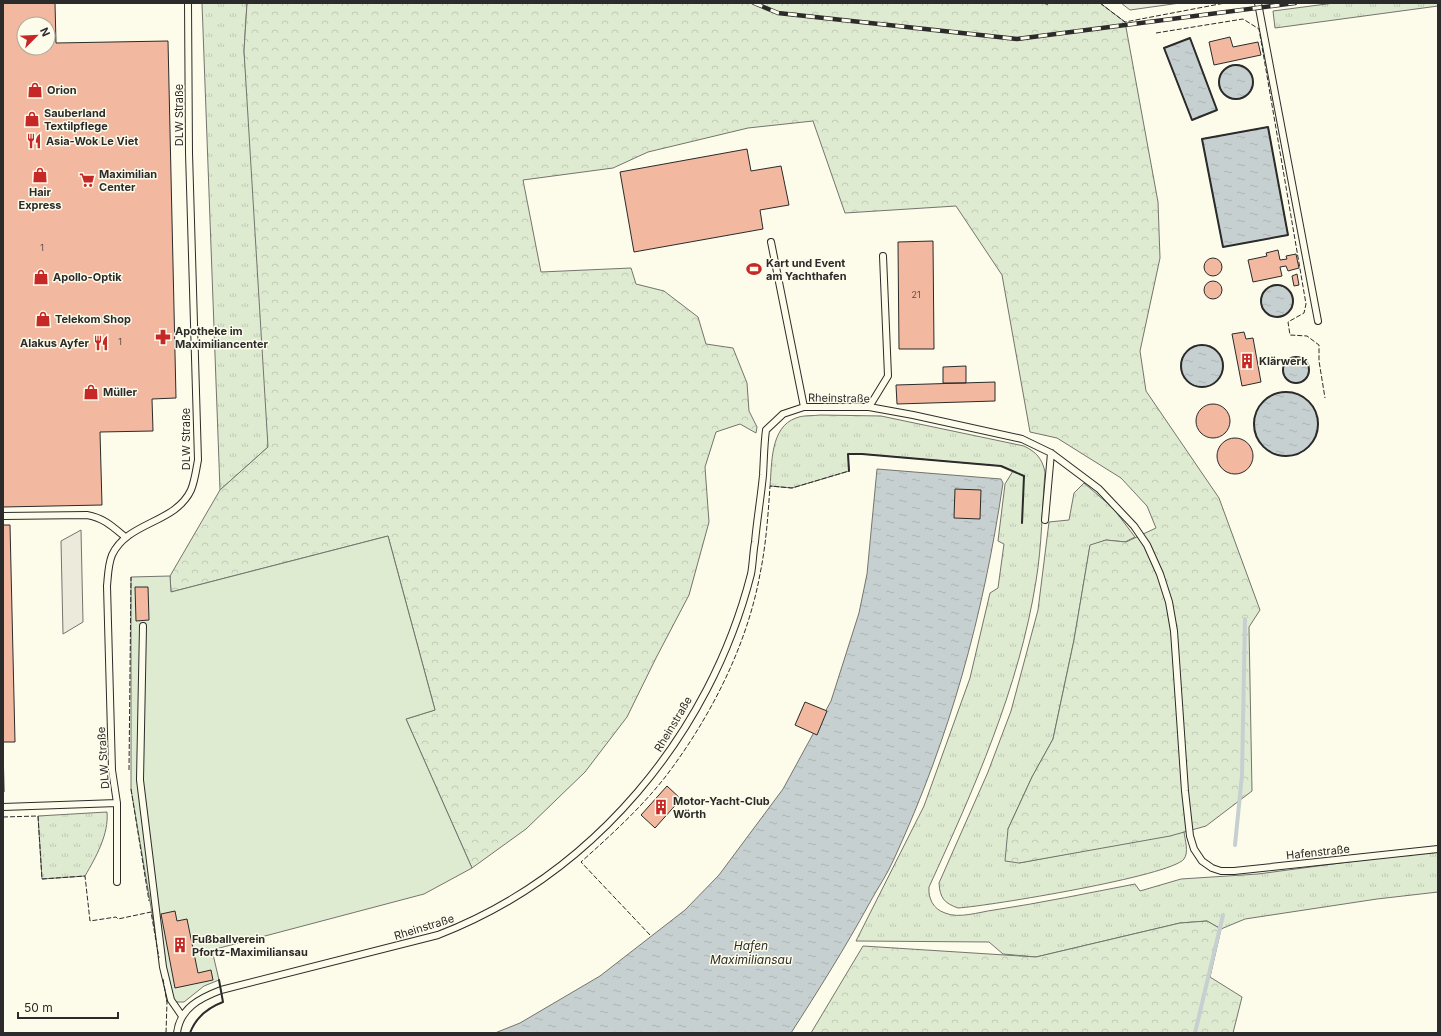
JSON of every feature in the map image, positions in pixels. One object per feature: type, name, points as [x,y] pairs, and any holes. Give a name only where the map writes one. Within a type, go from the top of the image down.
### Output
[{"type":"lane","name":"DLW Straße","points":[[117,882],[117,803],[112,770],[107,586],[112,557],[125,537],[179,506],[193,484],[198,460],[189,153],[188,3]]},
{"type":"lane","points":[[1258,3],[1318,321]]},
{"type":"lane","points":[[771,242],[804,407]]},
{"type":"lane","points":[[869,407],[888,376],[883,256]]},
{"type":"lane","name":"Rheinstraße","points":[[182,1016],[204,996],[221,990],[438,935],[459,927],[500,907],[541,881],[579,851],[613,820],[644,785],[678,740],[710,682],[733,631],[751,573],[766,430],[783,414],[804,407],[869,407],[1022,438],[1051,453],[1077,471],[1116,506],[1147,545],[1160,574],[1169,602],[1174,631],[1185,791],[1190,836],[1194,849],[1202,861]]},
{"type":"lane","points":[[1045,520],[1051,453]]},
{"type":"lane","points":[[3,516],[92,516],[108,523],[125,537]]},
{"type":"lane","points":[[143,626],[140,780],[163,966],[171,1000],[182,1016],[177,1033]]},
{"type":"lane","points":[[3,807],[117,803]]},
{"type":"lane","name":"Hafenstraße","points":[[1202,861],[1212,868],[1221,871],[1234,872],[1438,849]]},
{"type":"green space","points":[[202,3],[247,3],[244,51],[268,364],[268,447],[220,490]]},
{"type":"green space","points":[[247,3],[1043,3],[1048,5],[1046,3],[1100,3],[1125,22],[1158,202],[1160,258],[1140,351],[1146,391],[1219,498],[1260,610],[1249,627],[1252,791],[1206,826],[1170,836],[1019,863],[1005,861],[1008,829],[1032,777],[1053,739],[1074,640],[1090,545],[1106,540],[1126,542],[1156,528],[1147,506],[1121,478],[1057,438],[1030,432],[1002,275],[956,206],[845,213],[813,121],[748,128],[648,152],[613,168],[523,180],[541,272],[631,268],[636,284],[664,291],[698,317],[706,344],[733,348],[747,383],[749,411],[757,427],[756,433],[740,424],[716,432],[705,467],[709,522],[689,595],[627,717],[585,772],[526,829],[472,868],[406,719],[435,710],[388,536],[171,592],[170,576],[220,490],[268,447],[244,51]]},
{"type":"green space","points":[[1334,3],[1438,3],[1438,6],[1275,28],[1273,11]]},
{"type":"green space","points":[[820,415],[881,416],[1024,446],[1038,456],[1045,472],[1040,554],[1028,621],[1007,699],[993,737],[962,813],[929,887],[930,899],[937,909],[951,915],[969,914],[1135,884],[1140,891],[1181,879],[1258,874],[1438,850],[1438,892],[1377,899],[1245,919],[1221,929],[1207,921],[1180,923],[1036,957],[1003,954],[989,942],[856,941],[924,806],[970,678],[990,593],[998,588],[1004,544],[998,541],[1005,484],[1013,471],[1001,466],[848,454],[849,471],[792,488],[770,486],[772,457],[781,429],[796,418]]},
{"type":"green space","points":[[1084,483],[1113,508],[1135,537],[1125,542],[1106,540],[1090,546],[1074,640],[1053,739],[1032,777],[1008,829],[1019,863],[1184,832],[1186,853],[1184,859],[1172,866],[1148,874],[1040,896],[958,908],[946,902],[940,893],[939,883],[988,772],[1011,711],[1038,610],[1049,522],[1069,520],[1074,493]]},
{"type":"green space","points":[[388,536],[435,710],[406,719],[472,868],[424,894],[212,950],[219,980],[204,986],[184,1002],[167,1002],[131,789],[131,577],[170,576],[171,592]]},
{"type":"green space","points":[[107,812],[104,837],[85,876],[42,879],[38,816]]},
{"type":"green space","points":[[1207,921],[1221,929],[1210,977],[1242,997],[1233,1033],[811,1033],[863,946],[1036,957],[1180,923]]},
{"type":"shaded area","points":[[1121,3],[1180,3],[1130,10]]},
{"type":"shaded area","points":[[81,530],[83,622],[63,634],[61,541]]},
{"type":"water","points":[[1190,38],[1217,110],[1192,120],[1164,48]]},
{"type":"water","points":[[1233,65],[1239,65],[1243,66],[1250,72],[1253,82],[1252,89],[1246,96],[1239,99],[1233,99],[1229,98],[1222,92],[1219,85],[1219,79],[1220,75],[1226,68]]},
{"type":"water","points":[[1268,127],[1288,235],[1223,247],[1202,139]]},
{"type":"water","points":[[1280,285],[1286,287],[1291,292],[1293,301],[1291,310],[1286,315],[1274,317],[1268,315],[1263,310],[1261,298],[1263,292],[1268,287]]},
{"type":"water","points":[[1198,345],[1206,345],[1214,348],[1220,354],[1223,366],[1220,378],[1214,384],[1206,387],[1198,387],[1190,384],[1184,378],[1181,370],[1181,362],[1184,354],[1190,348]]},
{"type":"water","points":[[1296,357],[1305,361],[1309,370],[1305,379],[1296,383],[1287,379],[1283,370],[1287,361]]},
{"type":"water","points":[[1286,392],[1304,398],[1312,406],[1318,424],[1312,442],[1304,450],[1286,456],[1268,450],[1260,442],[1254,424],[1260,406],[1268,398]]},
{"type":"water","name":"Hafen Maximiliansau","points":[[877,469],[1001,479],[1003,483],[995,533],[974,629],[962,676],[932,768],[888,871],[841,953],[791,1033],[495,1033],[520,1023],[600,976],[685,910],[719,875],[783,789],[831,701],[859,613],[867,574]]},
{"type":"building","name":"Maximilian Center","points":[[3,3],[55,3],[55,16],[16,16],[16,56],[56,56],[56,43],[168,41],[176,398],[152,399],[153,431],[100,432],[102,505],[3,507]]},
{"type":"building","points":[[1230,37],[1233,47],[1258,42],[1261,55],[1214,65],[1209,42]]},
{"type":"building","points":[[747,149],[751,171],[781,166],[789,205],[760,210],[763,229],[634,252],[620,172]]},
{"type":"building","points":[[933,241],[934,349],[899,349],[898,242]]},
{"type":"building","points":[[1278,250],[1280,260],[1287,259],[1286,256],[1296,254],[1299,268],[1288,271],[1286,266],[1280,267],[1282,276],[1253,282],[1248,260],[1267,256],[1266,253]]},
{"type":"building","points":[[1213,258],[1220,260],[1222,267],[1220,274],[1213,276],[1206,274],[1204,267],[1206,260]]},
{"type":"building","points":[[1297,274],[1299,285],[1294,286],[1292,276]]},
{"type":"building","points":[[1213,281],[1217,282],[1221,286],[1221,294],[1217,298],[1213,299],[1209,298],[1205,294],[1204,290],[1205,286],[1209,282]]},
{"type":"building","name":"Klärwerk","points":[[1244,332],[1246,339],[1253,338],[1261,382],[1242,386],[1232,334]]},
{"type":"building","points":[[966,366],[966,383],[943,383],[943,367]]},
{"type":"building","points":[[995,382],[995,401],[897,404],[896,385]]},
{"type":"building","points":[[1216,404],[1225,409],[1229,414],[1229,428],[1225,433],[1220,437],[1210,438],[1206,437],[1197,428],[1196,418],[1197,414],[1206,405]]},
{"type":"building","points":[[1235,438],[1245,441],[1250,446],[1253,456],[1250,466],[1245,471],[1235,474],[1225,471],[1220,466],[1217,456],[1220,446],[1225,441]]},
{"type":"building","points":[[955,489],[981,490],[980,519],[954,518]]},
{"type":"building","points":[[3,525],[10,525],[15,742],[3,742]]},
{"type":"building","points":[[135,587],[148,587],[149,620],[136,621]]},
{"type":"building","points":[[805,702],[827,711],[817,735],[795,725]]},
{"type":"building","points":[[3,742],[4,792],[3,792]]},
{"type":"building","name":"Motor-Yacht-Club Wörth","points":[[667,786],[681,799],[655,828],[641,815]]},
{"type":"building","name":"Fußballverein Pfortz-Maximiliansau","points":[[175,911],[177,921],[187,919],[198,973],[211,970],[213,980],[175,988],[161,914]]},
{"type":"waterway","points":[[1235,845],[1242,775],[1245,619]]},
{"type":"waterway","points":[[1195,1033],[1223,915]]},
{"type":"railway","points":[[754,3],[778,13],[1017,39],[1295,3]]},
{"type":"fence","points":[[1100,3],[1125,22],[1225,3]]},
{"type":"fence","points":[[1156,33],[1243,19],[1259,29],[1306,304],[1304,313],[1288,322],[1290,335],[1307,336],[1319,345],[1319,361],[1325,398]]},
{"type":"fence","points":[[650,935],[581,862],[636,810],[656,788],[682,754],[712,706],[736,654],[754,601],[764,552],[770,486],[792,488],[849,471]]},
{"type":"fence","points":[[129,770],[131,577]]},
{"type":"fence","points":[[131,789],[149,901]]},
{"type":"fence","points":[[3,817],[38,816],[42,879],[85,876],[90,921],[116,917],[118,919],[151,912],[159,958]]},
{"type":"fence","points":[[163,979],[167,1002],[166,1033]]},
{"type":"wall","points":[[1190,38],[1217,110],[1192,120],[1164,48],[1190,38]]},
{"type":"wall","points":[[1233,65],[1239,65],[1243,66],[1250,72],[1253,82],[1252,89],[1246,96],[1239,99],[1233,99],[1229,98],[1222,92],[1219,85],[1219,79],[1220,75],[1226,68],[1233,65]]},
{"type":"wall","points":[[1268,127],[1288,235],[1223,247],[1202,139],[1268,127]]},
{"type":"wall","points":[[1280,285],[1286,287],[1291,292],[1293,301],[1291,310],[1286,315],[1274,317],[1268,315],[1263,310],[1261,298],[1263,292],[1268,287],[1280,285]]},
{"type":"wall","points":[[1198,345],[1206,345],[1214,348],[1220,354],[1223,366],[1220,378],[1214,384],[1206,387],[1198,387],[1190,384],[1184,378],[1181,370],[1181,362],[1184,354],[1190,348],[1198,345]]},
{"type":"wall","points":[[1296,357],[1305,361],[1309,370],[1305,379],[1296,383],[1287,379],[1283,370],[1287,361],[1296,357]]},
{"type":"wall","points":[[1286,392],[1304,398],[1312,406],[1318,424],[1312,442],[1304,450],[1286,456],[1268,450],[1260,442],[1254,424],[1260,406],[1268,398],[1286,392]]},
{"type":"wall","points":[[849,471],[848,454],[1001,466],[1024,476],[1022,523]]},
{"type":"wall","points":[[190,1033],[195,1022],[207,1010],[223,1002],[219,980]]},
{"type":"place","name":"Orion","points":[[35,90]]},
{"type":"place","name":"Sauberland Textilpflege","points":[[32,119]]},
{"type":"place","name":"Asia-Wok Le Viet","points":[[34,141]]},
{"type":"place","name":"Hair Express","points":[[40,175]]},
{"type":"place","name":"Maximilian Center","points":[[87,180]]},
{"type":"place","name":"Kart und Event am Yachthafen","points":[[754,269]]},
{"type":"place","name":"Apollo-Optik","points":[[41,277]]},
{"type":"place","name":"Telekom Shop","points":[[43,319]]},
{"type":"place","name":"Apotheke im Maximiliancenter","points":[[163,337]]},
{"type":"place","name":"Alakus Ayfer","points":[[101,343]]},
{"type":"place","name":"Klärwerk","points":[[1247,361]]},
{"type":"place","name":"Müller","points":[[91,392]]},
{"type":"place","name":"Motor-Yacht-Club Wörth","points":[[661,807]]},
{"type":"place","name":"Fußballverein Pfortz-Maximiliansau","points":[[180,945]]}]
